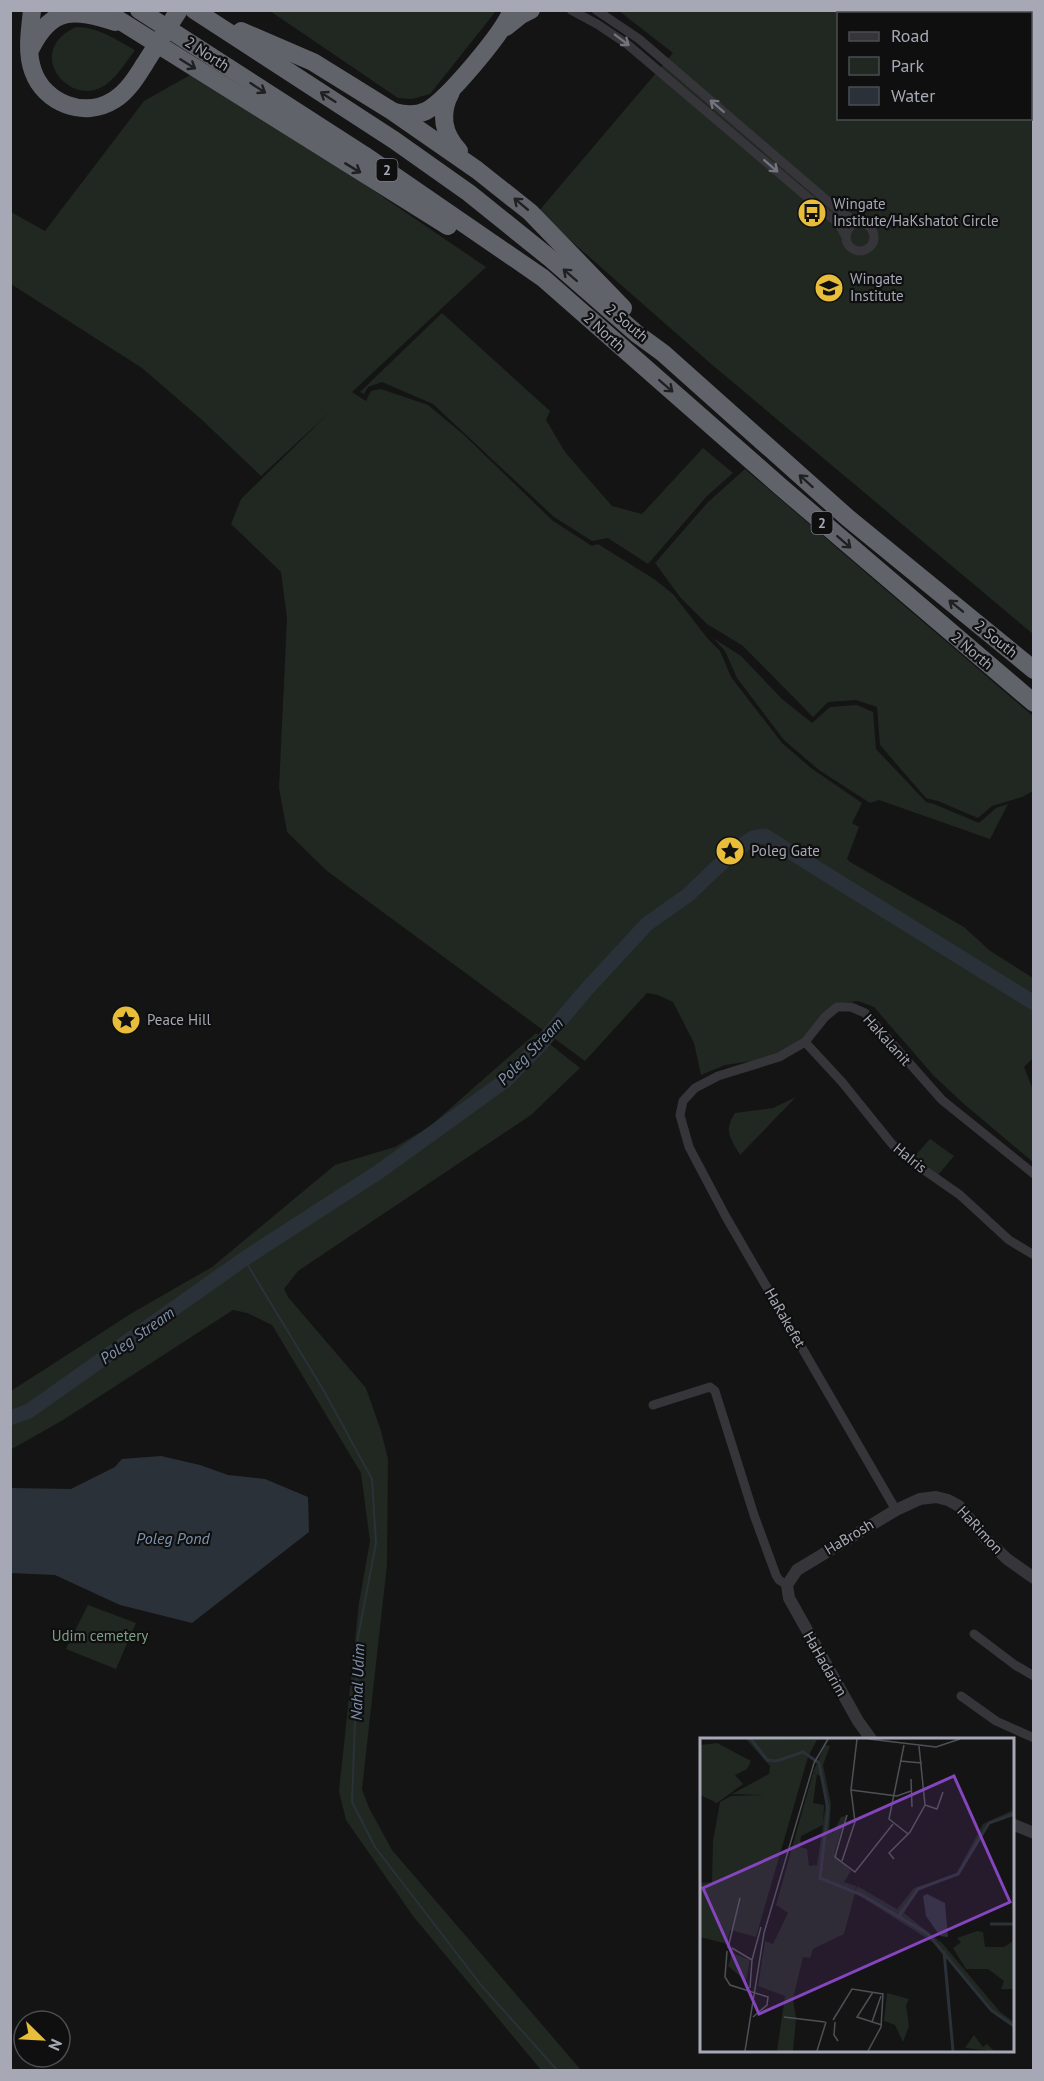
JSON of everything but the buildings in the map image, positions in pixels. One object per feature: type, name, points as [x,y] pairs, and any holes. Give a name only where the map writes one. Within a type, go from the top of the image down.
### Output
[{"type":"highway","points":[[32,10],[29,52],[32,70],[41,87],[57,100],[77,108],[95,108],[114,100],[130,85],[179,10]]},
{"type":"highway","points":[[103,10],[352,168],[428,213],[520,273],[622,348]]},
{"type":"highway","name":"2 North","points":[[139,10],[364,155],[543,278],[781,487],[1034,703]]},
{"type":"highway","points":[[498,34],[512,10]]},
{"type":"highway","points":[[392,111],[409,115],[426,111],[440,101],[498,34],[514,20],[531,10]]},
{"type":"highway","points":[[197,12],[298,54],[392,111],[477,170],[547,227],[595,276],[663,353]]},
{"type":"highway","name":"2 South","points":[[197,12],[394,140],[468,193],[551,258],[663,353],[848,518],[1034,670]]},
{"type":"highway","points":[[29,52],[48,23],[65,13],[83,13],[127,25]]},
{"type":"highway","points":[[453,87],[443,113],[446,132],[455,146],[477,170]]},
{"type":"street","points":[[572,10],[627,44],[839,224],[848,246],[861,252],[870,248],[875,240],[873,231],[866,224],[846,216],[639,39],[596,10]]},
{"type":"street","points":[[846,237],[849,228],[859,223]]},
{"type":"street","name":"HaKalanit","points":[[681,1122],[681,1105],[695,1088],[718,1076],[779,1057],[805,1042],[825,1017],[837,1007],[851,1007],[860,1010],[876,1025],[942,1100],[1034,1174]]},
{"type":"street","name":"HaIris","points":[[805,1042],[904,1155],[960,1195],[1010,1240],[1034,1255]]},
{"type":"street","name":"HaRakefet","points":[[681,1122],[689,1147],[726,1217],[896,1510]]},
{"type":"street","points":[[653,1405],[710,1387],[715,1391],[754,1515],[776,1575],[787,1585]]},
{"type":"street","name":"HaRimon","points":[[920,1499],[936,1497],[954,1502],[994,1547],[1034,1578]]},
{"type":"street","name":"HaBrosh","points":[[787,1585],[793,1575],[804,1565],[896,1510],[920,1499]]},
{"type":"street","name":"HaHadarim","points":[[787,1585],[792,1605],[858,1721],[870,1738]]},
{"type":"street","points":[[974,1634],[1034,1676]]},
{"type":"street","points":[[961,1696],[996,1721],[1034,1738]]},
{"type":"street","points":[[1014,1825],[1034,1833]]},
{"type":"green space","points":[[270,11],[496,11],[430,94],[412,99],[398,98]]},
{"type":"green space","name":"Wingate Institute","points":[[619,11],[1033,11],[1033,634],[710,363],[538,212],[673,53]]},
{"type":"green space","points":[[76,27],[100,32],[135,50],[115,76],[100,88],[87,91],[75,88],[64,82],[56,72],[52,61],[53,48],[61,37]]},
{"type":"green space","points":[[192,74],[252,108],[486,267],[352,392],[366,401],[371,391],[381,389],[428,405],[464,435],[553,521],[592,546],[598,544],[654,579],[673,594],[720,651],[731,677],[782,743],[811,768],[862,803],[852,823],[859,827],[847,859],[964,927],[989,950],[1033,978],[1033,1058],[1024,1067],[1033,1090],[1033,1162],[934,1076],[874,1007],[858,1001],[842,1003],[805,1038],[782,1052],[753,1061],[725,1065],[701,1075],[694,1043],[673,1002],[647,993],[585,1061],[327,871],[287,832],[279,788],[287,618],[281,572],[231,524],[241,499],[331,411],[261,476],[201,419],[142,368],[11,284],[11,212],[45,231],[144,101]]},
{"type":"green space","points":[[442,313],[550,411],[546,420],[565,452],[612,506],[642,514],[703,448],[733,473],[707,496],[648,564],[608,538],[592,541],[554,517],[433,404],[382,382],[368,387],[364,394],[360,392]]},
{"type":"green space","points":[[745,469],[1033,716],[1033,791],[1022,797],[992,806],[978,818],[926,798],[880,745],[877,707],[856,700],[828,702],[813,717],[743,646],[707,624],[680,597],[655,563],[708,502]]},
{"type":"green space","points":[[713,638],[741,656],[782,699],[812,723],[830,707],[857,705],[873,712],[876,749],[926,802],[979,823],[996,808],[1008,804],[990,839],[879,800],[870,803],[819,770],[784,740],[737,678],[725,651]]},
{"type":"green space","points":[[536,1033],[580,1068],[531,1115],[298,1271],[284,1289],[288,1297],[366,1388],[388,1459],[387,1565],[362,1789],[369,1808],[392,1850],[581,2070],[541,2070],[413,1916],[346,1820],[339,1791],[359,1603],[370,1541],[361,1473],[272,1325],[247,1313],[233,1310],[63,1420],[10,1450],[11,1391],[132,1313],[212,1267],[335,1165],[395,1147],[429,1127]]},
{"type":"green space","points":[[796,1097],[740,1155],[729,1130],[735,1113],[773,1108]]},
{"type":"green space","points":[[930,1139],[954,1156],[938,1175],[913,1158]]},
{"type":"green space","name":"Udim cemetery","points":[[88,1605],[136,1623],[116,1669],[66,1649]]},
{"type":"water","name":"Poleg Pond","points":[[161,1456],[200,1465],[228,1475],[265,1479],[308,1497],[309,1532],[192,1623],[120,1605],[55,1575],[11,1573],[11,1488],[71,1489],[115,1467],[122,1459]]},
{"type":"waterway","name":"Poleg Stream","points":[[10,1418],[29,1411],[244,1259],[380,1171],[506,1080],[647,924],[688,895],[733,852],[753,838],[765,836],[1034,1003]]},
{"type":"waterway","name":"Nahal Udim","points":[[244,1259],[324,1391],[372,1479],[376,1543],[358,1637],[352,1802],[375,1847],[481,1985],[557,2070]]},
{"type":"place","name":"Wingate Institute/HaKshatot Circle","points":[[812,213]]},
{"type":"place","name":"Wingate Institute","points":[[829,288]]},
{"type":"place","name":"Poleg Gate","points":[[730,851]]},
{"type":"place","name":"Peace Hill","points":[[126,1020]]}]
